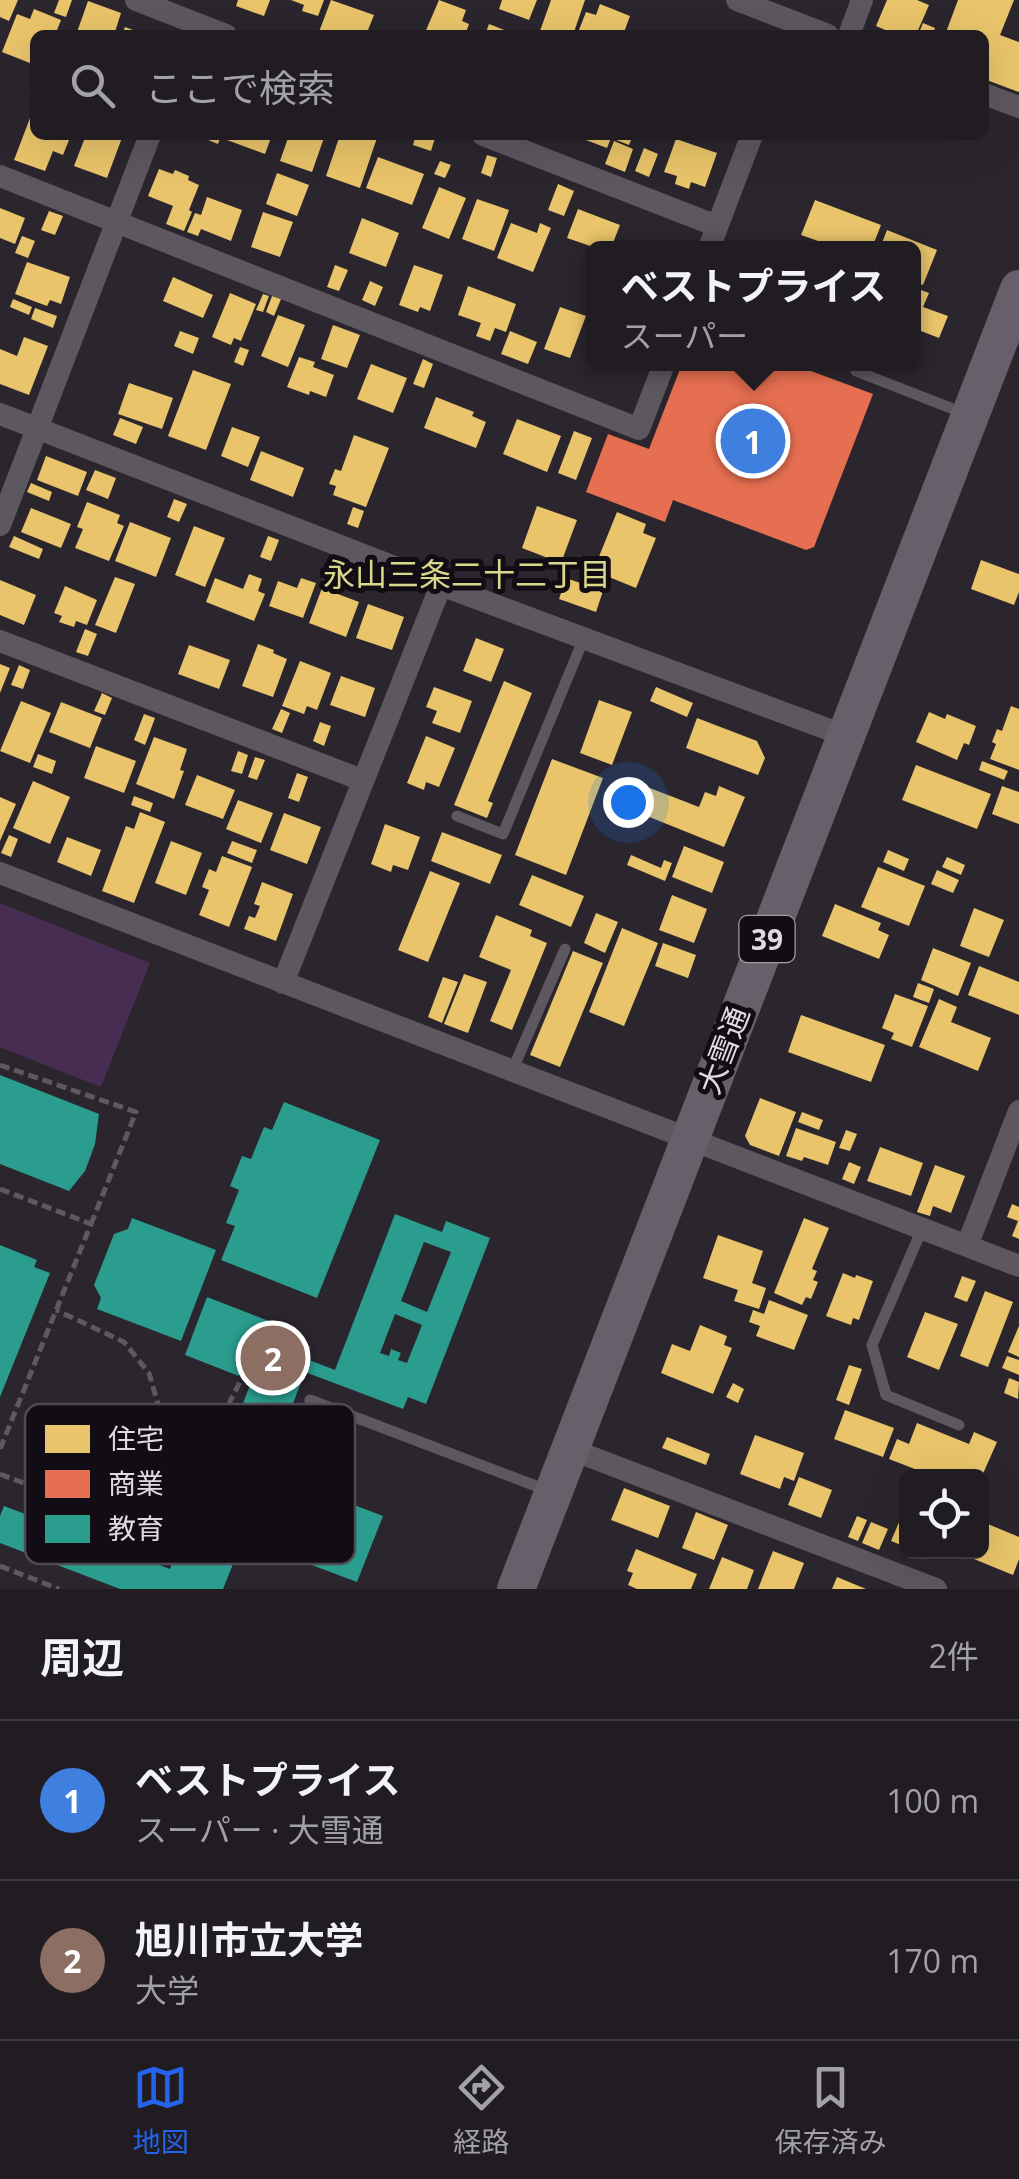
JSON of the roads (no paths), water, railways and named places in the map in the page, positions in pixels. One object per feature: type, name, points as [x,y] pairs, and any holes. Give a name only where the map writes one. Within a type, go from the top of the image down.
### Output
[{"type":"highway","name":"大雪通","points":[[516,1589],[970,416],[1010,340],[1019,288]]},
{"type":"street","points":[[136,0],[193,29],[204,0]]},
{"type":"street","points":[[737,0],[793,29]]},
{"type":"street","points":[[851,30],[862,0]]},
{"type":"street","points":[[989,96],[1019,108]]},
{"type":"street","points":[[0,525],[148,140]]},
{"type":"street","points":[[496,140],[717,226]]},
{"type":"street","points":[[711,241],[750,140]]},
{"type":"street","points":[[0,176],[639,429],[661,371]]},
{"type":"street","points":[[0,414],[846,736]]},
{"type":"street","points":[[283,983],[441,584]]},
{"type":"street","points":[[0,641],[362,780]]},
{"type":"street","points":[[0,873],[1019,1266]]},
{"type":"street","points":[[967,1246],[1019,1111]]},
{"type":"street","points":[[570,1448],[936,1589]]},
{"type":"lane","points":[[856,371],[970,416]]},
{"type":"lane","points":[[458,816],[503,834],[584,638]]},
{"type":"lane","points":[[512,1071],[565,949]]},
{"type":"lane","points":[[922,1229],[872,1345],[886,1395],[959,1424]]},
{"type":"lane","points":[[310,1400],[321,1404]]},
{"type":"lane","points":[[355,1417],[552,1492]]},
{"type":"place","name":"ベストプライス","points":[[753,441]]},
{"type":"place","name":"旭川市立大学","points":[[273,1358]]},
{"type":"district","name":"永山三条二十二丁目","points":[[467,573]]}]
